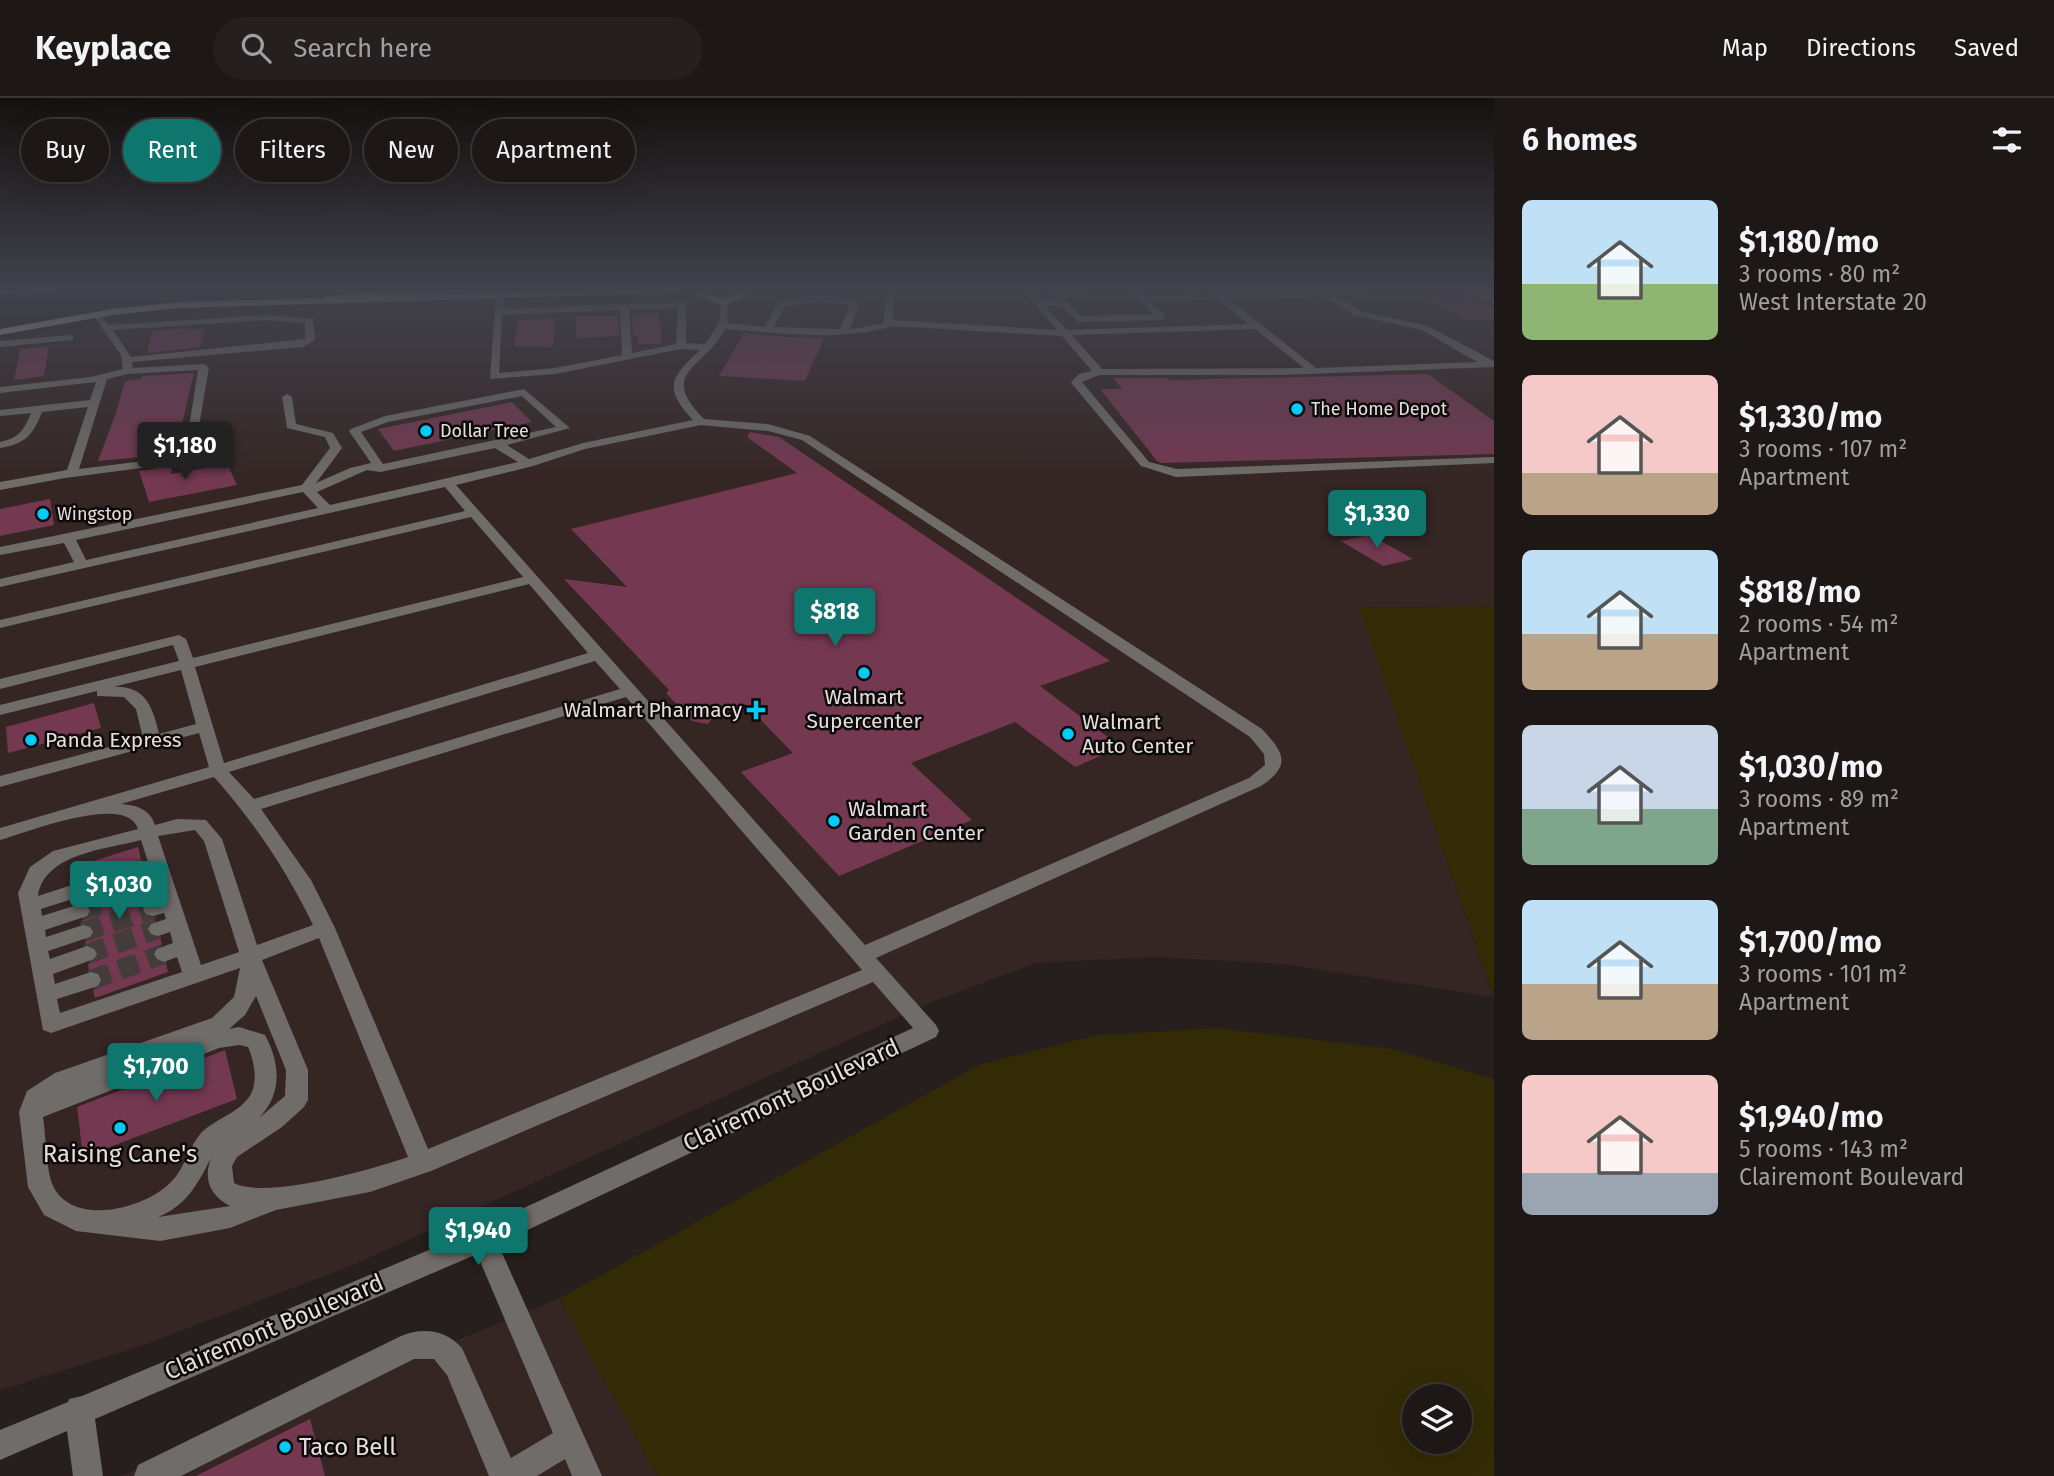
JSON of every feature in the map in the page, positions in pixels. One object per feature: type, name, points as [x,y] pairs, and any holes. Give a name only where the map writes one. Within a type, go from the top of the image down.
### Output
[{"type":"street","points":[[120,352],[127,365]]},
{"type":"street","points":[[0,390],[103,377],[127,365],[233,352]]},
{"type":"street","points":[[496,352],[494,377],[555,371],[647,352]]},
{"type":"street","points":[[701,422],[681,405],[676,383],[682,372],[703,352]]},
{"type":"street","points":[[1080,352],[1099,372]]},
{"type":"street","points":[[1290,352],[1314,371]]},
{"type":"street","points":[[1467,352],[1492,366]]},
{"type":"street","points":[[0,486],[72,473],[180,460],[190,454],[204,367],[127,365]]},
{"type":"street","points":[[1492,366],[1314,371],[1099,372],[1083,376],[1076,382],[1145,464],[1176,473],[1494,460]]},
{"type":"street","points":[[72,473],[103,377]]},
{"type":"street","points":[[0,445],[19,442],[27,435],[54,384]]},
{"type":"street","points":[[0,551],[308,489],[366,466],[380,468],[564,428],[524,392],[385,419],[355,431],[380,468]]},
{"type":"street","points":[[287,397],[291,426],[330,435],[336,448],[308,489]]},
{"type":"street","points":[[0,413],[94,403]]},
{"type":"street","points":[[0,583],[529,464],[583,446],[701,422],[757,426],[793,432],[806,438],[1256,733],[1272,749],[1275,762],[1272,773],[1255,782],[870,964],[422,1163],[370,1181],[275,1199],[230,1217],[160,1229],[76,1219],[53,1207],[40,1187],[31,1112],[35,1098],[63,1080],[220,1024],[233,1014],[249,992],[250,957]]},
{"type":"street","points":[[497,444],[529,464]]},
{"type":"street","points":[[447,482],[870,964]]},
{"type":"street","points":[[308,489],[326,509]]},
{"type":"street","points":[[0,624],[472,513]]},
{"type":"street","points":[[66,538],[82,564]]},
{"type":"street","points":[[0,710],[532,579]]},
{"type":"street","points":[[0,684],[178,639],[207,726],[218,770],[250,806],[304,885],[325,928],[422,1163]]},
{"type":"street","points":[[0,834],[598,655]]},
{"type":"street","points":[[0,721],[115,691],[134,694],[145,703],[152,741]]},
{"type":"street","points":[[250,806],[630,691]]},
{"type":"street","points":[[0,782],[207,726]]},
{"type":"street","points":[[73,812],[108,809],[132,811],[144,819],[151,867],[162,906],[184,947],[194,977]]},
{"type":"street","points":[[275,1199],[239,1198],[224,1191],[218,1174],[220,1163],[235,1142],[267,1125],[296,1100],[297,1069],[250,957],[213,839],[200,824],[177,825],[60,855],[37,872],[28,893],[51,1024],[194,977],[250,957],[325,928]]},
{"type":"street","points":[[31,905],[75,891]]},
{"type":"street","points":[[34,926],[81,922],[37,947]]},
{"type":"street","points":[[164,954],[184,947]]},
{"type":"street","points":[[41,970],[87,954]]},
{"type":"street","name":"Clairemont Boulevard","points":[[0,1445],[79,1409],[483,1240],[929,1031],[870,964]]},
{"type":"street","points":[[46,995],[91,980]]},
{"type":"street","points":[[31,1112],[217,1040],[239,1036],[257,1041],[266,1060],[268,1075],[262,1096],[248,1114],[223,1129],[207,1143],[184,1186],[151,1210],[101,1223]]},
{"type":"street","points":[[483,1240],[587,1476]]},
{"type":"street","points":[[149,1476],[411,1346],[430,1342],[449,1352],[457,1366],[506,1476],[571,1439]]},
{"type":"street","points":[[79,1409],[88,1476]]},
{"type":"shaded area","points":[[0,352],[1494,352],[1494,606],[1360,608],[1493,997],[1284,964],[1156,957],[1035,963],[934,1001],[353,1265],[138,1347],[0,1390]]},
{"type":"shaded area","points":[[1494,606],[1494,998],[1359,608]]},
{"type":"shaded area","points":[[1216,1028],[1392,1049],[1494,1079],[1494,1476],[657,1476],[559,1299],[979,1065],[1093,1036]]},
{"type":"shaded area","points":[[559,1299],[657,1476],[120,1476]]},
{"type":"building","points":[[19,352],[48,352],[44,376],[14,380]]},
{"type":"building","points":[[733,352],[818,352],[805,381],[719,376]]},
{"type":"building","points":[[194,373],[175,454],[98,461],[125,381],[141,379],[142,376]]},
{"type":"building","name":"The Home Depot","points":[[1428,374],[1494,421],[1494,454],[1162,463],[1157,461],[1100,389],[1122,389],[1113,378],[1169,380]]},
{"type":"building","points":[[512,402],[532,422],[394,451],[378,429]]},
{"type":"building","name":"Walmart Supercenter","points":[[750,432],[779,437],[1110,661],[1040,686],[1121,747],[1075,767],[1015,722],[911,763],[972,820],[839,876],[741,772],[793,753],[745,704],[715,714],[708,724],[692,721],[666,693],[669,690],[564,579],[627,587],[571,529],[797,473],[747,437]]},
{"type":"building","points":[[227,464],[237,485],[149,502],[139,471],[172,466],[171,474]]},
{"type":"building","points":[[50,499],[54,525],[0,536],[0,509]]},
{"type":"building","points":[[1370,535],[1413,559],[1383,566],[1341,541]]},
{"type":"building","name":"Panda Express","points":[[94,703],[101,728],[8,753],[6,727]]},
{"type":"building","points":[[138,847],[146,880],[139,883],[136,890],[140,897],[150,898],[141,910],[145,917],[155,918],[146,930],[150,937],[160,938],[162,944],[155,948],[152,955],[156,961],[166,964],[168,972],[95,998],[93,990],[100,987],[103,979],[99,971],[89,970],[88,964],[96,960],[99,953],[95,947],[85,942],[92,938],[95,931],[91,924],[81,921],[89,917],[92,910],[88,903],[78,902],[87,890],[83,883],[74,882],[71,868]]},
{"type":"building","name":"Raising Cane's","points":[[225,1050],[237,1099],[83,1157],[77,1107]]},
{"type":"building","name":"Taco Bell","points":[[310,1419],[325,1476],[196,1476]]},
{"type":"tunnel","points":[[75,891],[143,869]]},
{"type":"tunnel","points":[[80,911],[148,889]]},
{"type":"tunnel","points":[[83,932],[153,909]]},
{"type":"tunnel","points":[[87,954],[158,929]]},
{"type":"tunnel","points":[[91,980],[164,954]]},
{"type":"place","name":"The Home Depot","points":[[1297,409]]},
{"type":"place","name":"Dollar Tree","points":[[426,431]]},
{"type":"place","name":"Wingstop","points":[[43,514]]},
{"type":"place","name":"Walmart Supercenter","points":[[864,673]]},
{"type":"place","name":"Walmart Pharmacy","points":[[756,710]]},
{"type":"place","name":"Walmart Auto Center","points":[[1068,734]]},
{"type":"place","name":"Panda Express","points":[[31,740]]},
{"type":"place","name":"Walmart Garden Center","points":[[834,821]]},
{"type":"place","name":"Raising Cane's","points":[[120,1128]]},
{"type":"place","name":"Taco Bell","points":[[285,1447]]}]
